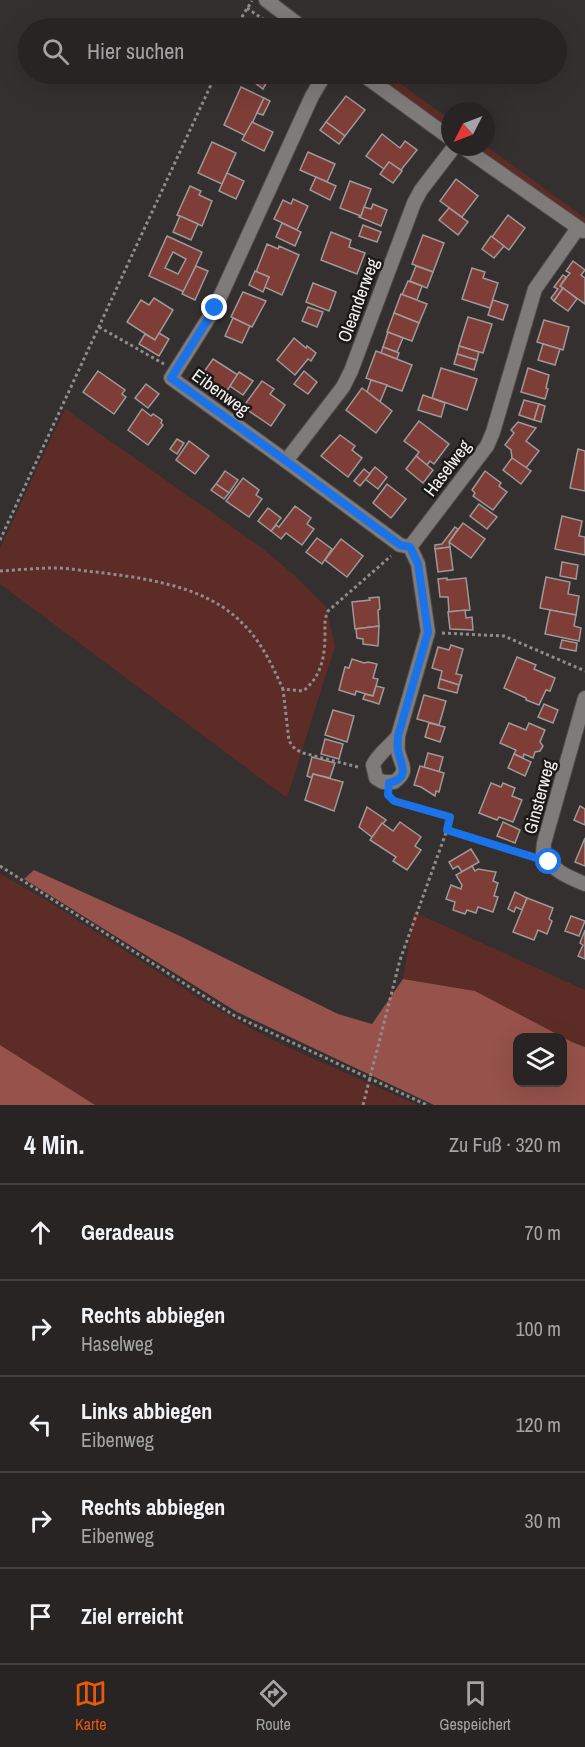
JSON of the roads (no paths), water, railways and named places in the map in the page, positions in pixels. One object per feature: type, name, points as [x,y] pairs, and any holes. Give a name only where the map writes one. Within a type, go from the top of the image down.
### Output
[{"type":"street","points":[[266,0],[290,18]]},
{"type":"street","name":"Eibenweg","points":[[319,84],[215,308],[171,378],[405,546]]},
{"type":"street","points":[[376,84],[441,131]]},
{"type":"street","name":"Oleanderweg","points":[[286,461],[343,387],[414,203],[447,156]]},
{"type":"street","points":[[476,156],[581,230]]},
{"type":"street","name":"Haselweg","points":[[405,546],[487,446],[535,289],[581,230]]},
{"type":"street","points":[[398,736],[372,765],[376,778],[383,782],[389,783],[398,779],[404,769],[398,751],[398,736],[428,632],[418,564],[405,546]]},
{"type":"street","name":"Ginsterweg","points":[[585,698],[544,843],[543,854],[553,868],[585,884]]}]
